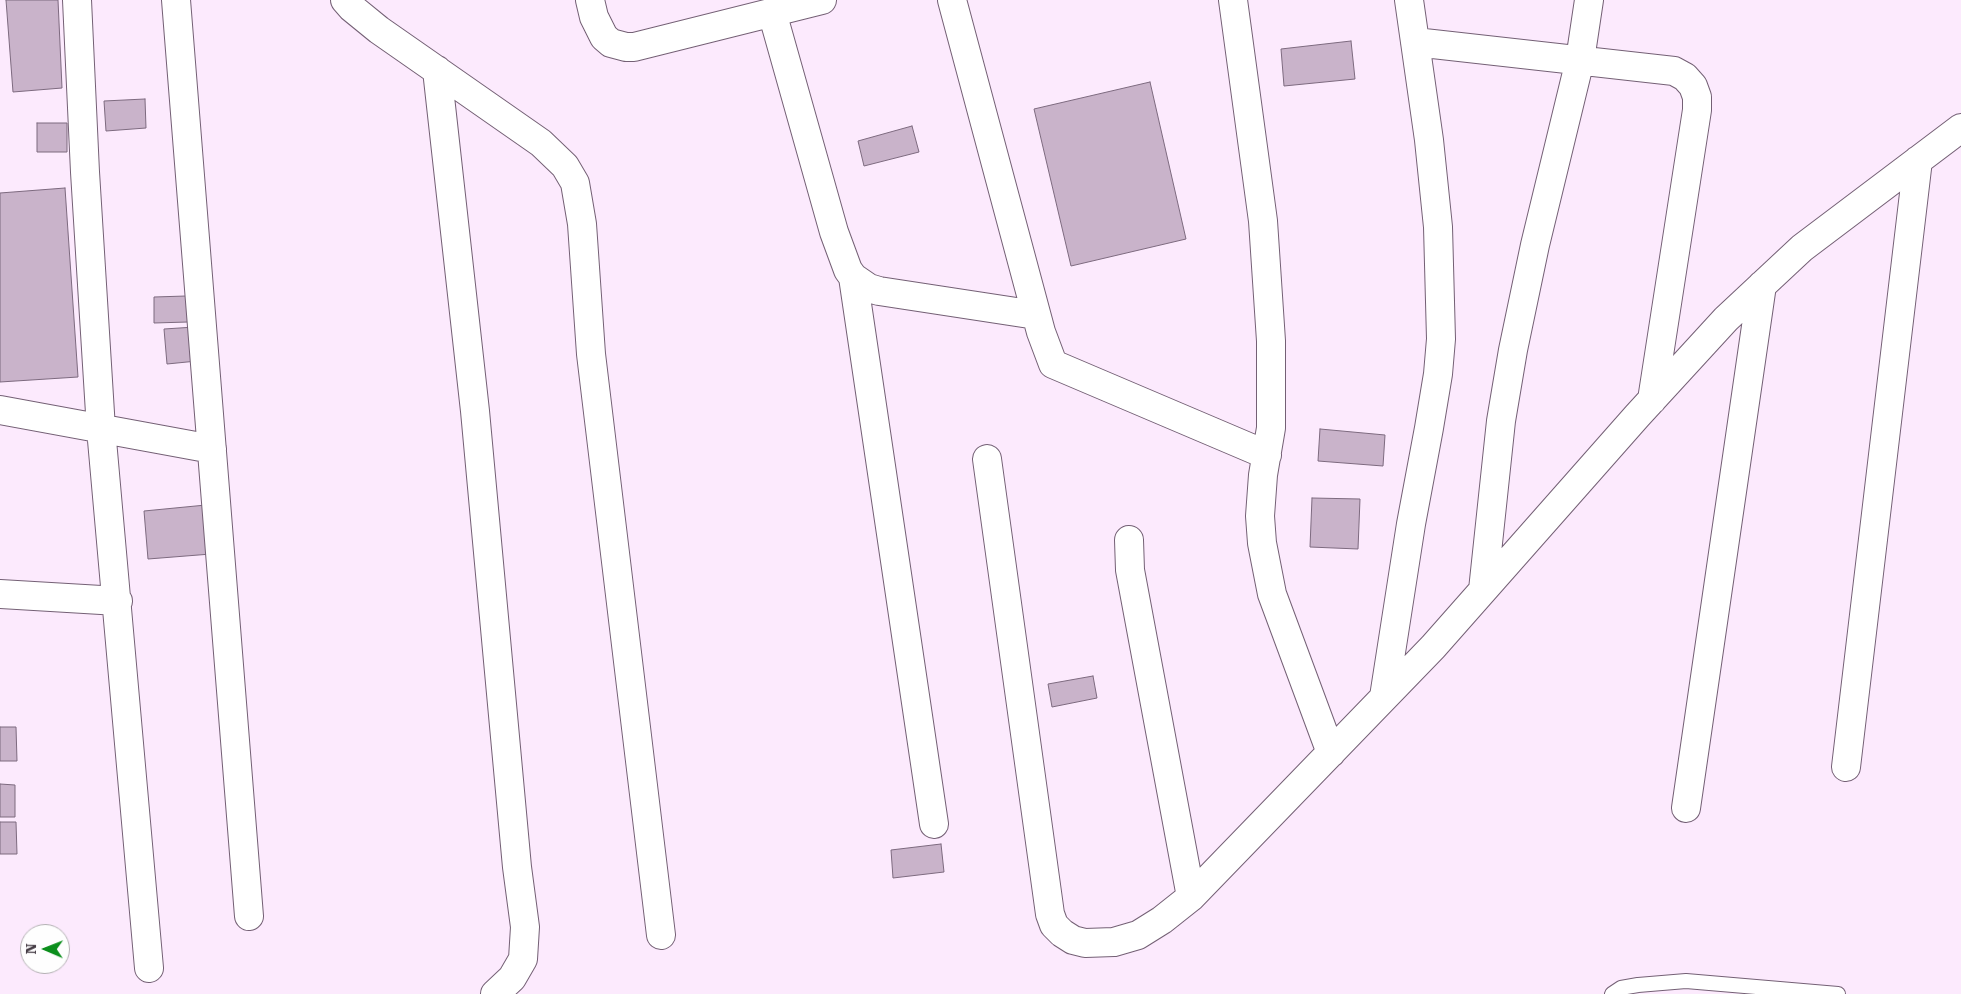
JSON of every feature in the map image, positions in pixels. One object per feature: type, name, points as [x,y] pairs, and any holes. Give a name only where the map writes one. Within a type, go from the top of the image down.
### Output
[{"type":"street","points":[[76,0],[101,429],[118,601],[149,968]]},
{"type":"street","points":[[176,0],[249,916]]},
{"type":"street","points":[[345,0],[361,17],[541,143],[565,166],[575,183],[582,224],[591,354],[660,935]]},
{"type":"street","points":[[590,0],[599,30],[604,37],[611,43],[626,47],[634,47],[822,0]]},
{"type":"street","points":[[952,0],[1036,315],[1053,364],[1267,455]]},
{"type":"street","points":[[1233,0],[1263,221],[1271,341],[1271,428],[1263,475],[1260,516],[1262,543],[1272,594],[1331,752]]},
{"type":"street","points":[[1384,697],[1411,524],[1436,383],[1441,339],[1438,227],[1429,140],[1409,0]]},
{"type":"street","points":[[1483,590],[1501,421],[1513,350],[1535,246],[1580,60],[1589,0]]},
{"type":"street","points":[[772,12],[834,232],[848,270],[853,277],[869,288],[879,291],[1036,315]]},
{"type":"street","points":[[1415,42],[1674,70],[1685,76],[1693,86],[1697,96],[1697,110],[1652,400]]},
{"type":"street","points":[[437,70],[475,411],[517,867],[525,927],[523,959],[512,978],[495,994]]},
{"type":"street","points":[[987,459],[1050,914],[1054,925],[1073,940],[1085,944],[1114,942],[1138,935],[1191,898],[1433,647],[1726,319],[1802,248],[1961,128]]},
{"type":"street","points":[[1846,767],[1918,160]]},
{"type":"street","points":[[853,277],[934,824]]},
{"type":"street","points":[[1686,808],[1762,285]]},
{"type":"street","points":[[0,410],[212,449]]},
{"type":"street","points":[[1129,540],[1130,570],[1191,898]]},
{"type":"street","points":[[0,594],[118,601]]},
{"type":"lane","points":[[1612,994],[1621,988],[1638,984],[1686,980],[1829,994]]},
{"type":"building","points":[[6,0],[58,0],[62,88],[13,92]]},
{"type":"building","points":[[1351,41],[1355,79],[1284,86],[1281,49]]},
{"type":"building","points":[[1150,82],[1186,239],[1071,266],[1034,109]]},
{"type":"building","points":[[145,99],[146,128],[106,131],[104,101]]},
{"type":"building","points":[[37,123],[67,123],[67,152],[37,152]]},
{"type":"building","points":[[912,126],[919,152],[864,166],[858,141]]},
{"type":"building","points":[[65,188],[78,377],[0,382],[0,193]]},
{"type":"building","points":[[186,296],[188,322],[154,323],[154,297]]},
{"type":"building","points":[[195,327],[197,361],[167,364],[164,329]]},
{"type":"building","points":[[1320,429],[1385,435],[1383,466],[1318,461]]},
{"type":"building","points":[[1312,498],[1360,499],[1358,549],[1310,547]]},
{"type":"building","points":[[206,505],[211,554],[148,559],[144,511]]},
{"type":"building","points":[[1093,676],[1097,698],[1052,707],[1048,684]]},
{"type":"building","points":[[0,727],[16,727],[17,761],[0,761]]},
{"type":"building","points":[[0,784],[15,785],[15,817],[0,817]]},
{"type":"building","points":[[0,822],[16,822],[17,854],[0,854]]},
{"type":"building","points":[[941,844],[944,872],[893,878],[891,850]]}]
